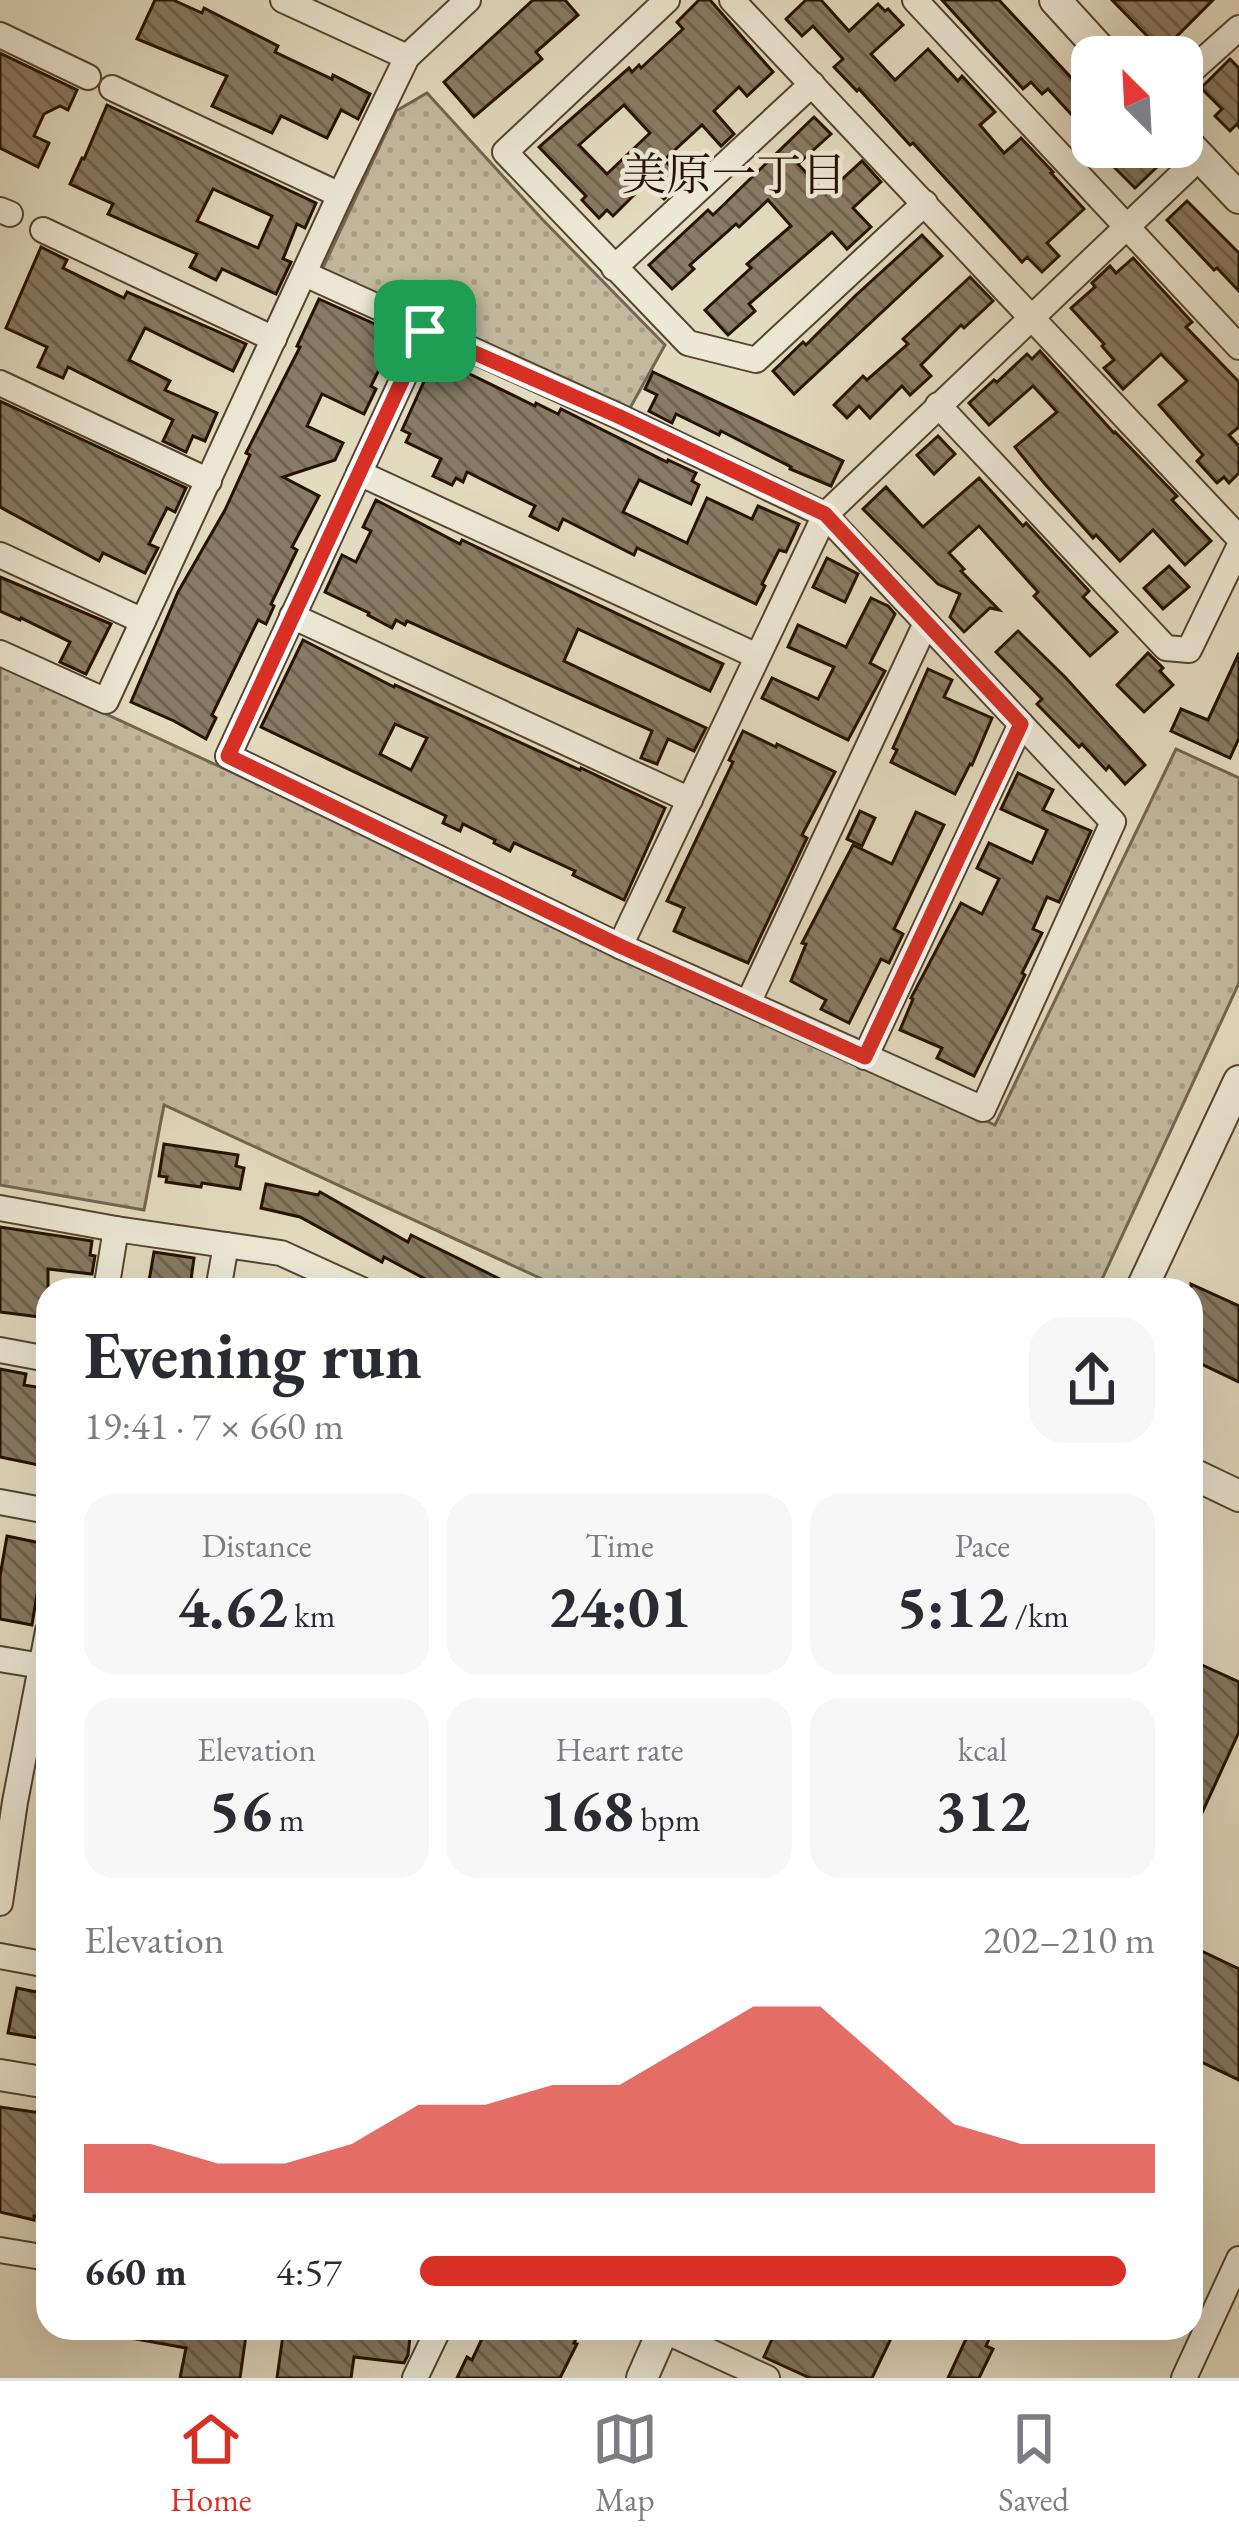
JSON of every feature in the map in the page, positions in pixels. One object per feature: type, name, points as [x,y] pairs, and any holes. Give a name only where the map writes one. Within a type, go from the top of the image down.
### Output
[{"type":"street","points":[[283,0],[407,57]]},
{"type":"street","points":[[0,653],[106,701],[407,57],[468,0]]},
{"type":"street","points":[[667,0],[505,152],[688,343],[756,360],[925,203]]},
{"type":"street","points":[[732,0],[1239,543],[1189,650],[1166,648],[938,405]]},
{"type":"street","points":[[914,0],[1239,347]]},
{"type":"street","points":[[1055,0],[1088,36]]},
{"type":"street","points":[[1203,61],[1238,32]]},
{"type":"street","points":[[0,35],[88,77]]},
{"type":"street","points":[[614,268],[812,84]]},
{"type":"street","points":[[112,88],[340,195]]},
{"type":"street","points":[[1203,160],[1239,198]]},
{"type":"street","points":[[620,946],[825,514],[1128,227],[1174,168]]},
{"type":"street","points":[[43,230],[274,339]]},
{"type":"street","points":[[305,274],[825,514],[1113,822],[983,1109],[620,946],[228,756],[425,331]]},
{"type":"street","points":[[0,383],[209,481]]},
{"type":"street","points":[[359,473],[757,656]]},
{"type":"street","points":[[0,555],[143,621]]},
{"type":"street","points":[[292,616],[690,800]]},
{"type":"street","points":[[748,1003],[926,623]]},
{"type":"street","points":[[865,1057],[1021,724]]},
{"type":"street","points":[[1147,1278],[1236,1098]]},
{"type":"street","points":[[0,1208],[281,1252],[336,1278]]},
{"type":"street","points":[[108,1278],[116,1229]]},
{"type":"street","points":[[220,1278],[226,1245]]},
{"type":"street","points":[[0,1351],[36,1357]]},
{"type":"street","points":[[1203,1479],[1239,1496]]},
{"type":"street","points":[[0,1502],[36,1509]]},
{"type":"street","points":[[0,1659],[36,1665]]},
{"type":"street","points":[[0,1903],[8,1801],[36,1690]]},
{"type":"street","points":[[0,1956],[36,1963]]},
{"type":"street","points":[[0,2075],[36,2081]]},
{"type":"street","points":[[0,2249],[36,2256]]},
{"type":"street","points":[[1203,2337],[1239,2259]]},
{"type":"street","points":[[415,2378],[433,2340]]},
{"type":"street","points":[[642,2378],[659,2340]]},
{"type":"street","points":[[687,2340],[767,2378]]},
{"type":"street","points":[[1184,2378],[1202,2340]]},
{"type":"shaded area","points":[[427,93],[665,345],[630,408],[322,270],[396,111]]},
{"type":"shaded area","points":[[0,665],[995,1125],[1176,749],[1239,778],[1239,983],[1103,1278],[540,1278],[164,1105],[144,1210],[0,1185]]},
{"type":"building","points":[[155,0],[173,0],[202,13],[204,8],[278,46],[275,52],[370,94],[358,119],[341,110],[327,138],[281,116],[272,133],[212,106],[227,76],[137,39]]},
{"type":"building","points":[[533,0],[565,0],[578,15],[536,52],[542,59],[474,117],[444,82]]},
{"type":"building","points":[[699,0],[710,0],[773,72],[747,96],[739,87],[714,111],[734,134],[721,146],[702,125],[664,160],[684,180],[664,199],[647,182],[613,216],[607,210],[599,218],[582,200],[586,196],[539,147],[629,68],[632,72],[641,68],[683,29],[677,22]],"holes":[[[624,105],[650,133],[607,174],[579,145]]]},
{"type":"building","points":[[806,0],[821,0],[849,31],[878,4],[888,9],[903,25],[871,54],[895,80],[928,49],[958,81],[962,76],[995,112],[980,125],[1004,153],[1021,138],[1053,172],[1084,209],[1047,243],[1059,256],[1042,272],[1027,257],[1022,262],[913,143],[834,67],[843,59],[813,26],[802,36],[786,19]]},
{"type":"building","points":[[942,0],[999,0],[1071,77],[1071,114],[1048,89],[1042,94],[1031,82],[1023,89]]},
{"type":"building","points":[[1112,0],[1213,0],[1177,36],[1147,36]]},
{"type":"building","points":[[0,53],[77,90],[68,110],[60,106],[44,114],[34,136],[49,143],[38,167],[0,148]]},
{"type":"building","points":[[1230,59],[1239,68],[1239,127],[1230,131],[1215,116],[1222,109],[1203,86]]},
{"type":"building","points":[[107,105],[316,203],[305,228],[297,224],[283,259],[291,262],[276,294],[222,269],[216,280],[190,267],[197,254],[108,214],[113,204],[70,184]],"holes":[[[213,189],[272,216],[258,248],[197,221]]]},
{"type":"building","points":[[814,117],[831,134],[798,164],[826,194],[862,161],[881,182],[853,208],[871,227],[847,249],[832,232],[749,304],[755,311],[728,335],[705,310],[791,226],[768,200],[690,265],[694,269],[672,289],[649,265],[708,210],[713,215]]},
{"type":"building","points":[[1115,168],[1156,168],[1135,188]]},
{"type":"building","points":[[1187,201],[1239,253],[1239,291],[1167,220]]},
{"type":"building","points":[[922,235],[942,256],[794,394],[773,371]]},
{"type":"building","points":[[41,247],[67,260],[63,268],[124,298],[127,292],[246,344],[233,371],[145,328],[129,360],[170,381],[165,390],[217,413],[205,441],[193,436],[186,452],[163,441],[173,420],[68,367],[63,378],[38,367],[47,347],[6,328]]},
{"type":"building","points":[[1133,258],[1192,322],[1186,327],[1239,382],[1239,427],[1229,435],[1239,446],[1239,473],[1229,483],[1224,477],[1217,483],[1197,461],[1203,455],[1159,405],[1187,381],[1161,354],[1123,389],[1104,368],[1114,360],[1104,344],[1071,308],[1110,266],[1116,273]]},
{"type":"building","points":[[970,277],[993,301],[921,365],[931,376],[910,395],[902,386],[870,418],[859,406],[847,418],[834,405],[863,376],[867,380],[908,344],[903,339]]},
{"type":"building","points":[[319,299],[397,334],[371,386],[376,389],[364,414],[322,394],[307,426],[343,443],[335,460],[283,477],[319,496],[292,547],[297,550],[266,624],[258,620],[212,715],[216,718],[206,739],[131,702],[178,592],[225,510],[250,455],[246,453]]},
{"type":"building","points":[[1040,351],[1177,496],[1172,500],[1211,541],[1185,565],[1153,530],[1120,561],[1044,483],[1015,447],[1057,412],[1033,386],[989,425],[969,403],[1027,354],[1032,359]]},
{"type":"building","points":[[435,357],[535,406],[558,414],[561,409],[696,473],[692,481],[699,485],[691,504],[639,480],[623,512],[687,543],[707,498],[752,519],[758,506],[799,524],[786,552],[779,550],[756,604],[637,548],[634,555],[563,519],[558,530],[530,516],[535,506],[467,472],[463,482],[456,478],[452,485],[433,476],[441,459],[406,442],[410,434],[402,430]]},
{"type":"building","points":[[653,372],[843,461],[831,486],[721,431],[719,435],[676,414],[672,423],[649,411],[657,395],[645,389]]},
{"type":"building","points":[[0,401],[186,488],[175,512],[167,508],[149,544],[158,548],[145,573],[103,553],[99,561],[0,507]]},
{"type":"building","points":[[938,436],[955,454],[934,474],[917,455]]},
{"type":"building","points":[[979,478],[1089,591],[1083,597],[1117,632],[1090,656],[1034,596],[1038,592],[979,526],[949,553],[999,610],[990,608],[964,632],[950,617],[960,594],[938,584],[863,509],[886,487],[923,527]]},
{"type":"building","points":[[376,500],[460,544],[462,540],[723,664],[710,691],[578,629],[564,661],[706,728],[694,751],[668,739],[657,764],[641,758],[652,731],[407,621],[405,625],[396,620],[392,628],[325,592],[342,555],[356,562],[371,531],[363,527]]},
{"type":"building","points":[[827,558],[858,574],[845,602],[813,587]]},
{"type":"building","points":[[1169,566],[1189,587],[1163,609],[1144,588]]},
{"type":"building","points":[[0,577],[111,624],[86,674],[60,662],[70,642],[0,611]]},
{"type":"building","points":[[871,598],[895,614],[870,663],[885,671],[848,740],[762,698],[772,678],[818,699],[834,667],[788,647],[798,625],[846,647]]},
{"type":"building","points":[[1018,631],[1145,765],[1125,784],[1082,744],[1079,747],[1037,704],[1042,699],[996,652]]},
{"type":"building","points":[[303,640],[394,687],[665,808],[624,900],[514,843],[510,851],[463,824],[460,831],[443,823],[446,816],[261,727]],"holes":[[[395,724],[427,738],[411,770],[380,754]]]},
{"type":"building","points":[[1148,653],[1173,685],[1144,712],[1117,685]]},
{"type":"building","points":[[1239,653],[1239,738],[1230,758],[1171,731],[1181,709],[1208,720]]},
{"type":"building","points":[[928,669],[952,680],[944,697],[992,718],[955,794],[891,762]]},
{"type":"building","points":[[743,731],[835,772],[802,835],[807,838],[748,963],[674,931],[684,908],[667,901]]},
{"type":"building","points":[[1018,773],[1053,790],[1043,810],[1091,831],[1059,902],[1047,897],[1033,929],[1042,933],[1025,975],[974,1076],[937,1058],[942,1048],[900,1030],[911,998],[961,903],[982,914],[999,879],[977,868],[989,843],[1032,863],[1047,830],[1001,809]]},
{"type":"building","points":[[860,811],[875,818],[862,846],[847,839]]},
{"type":"building","points":[[916,812],[944,825],[894,929],[903,934],[889,963],[881,959],[849,1023],[821,1009],[826,1000],[791,981],[806,944],[802,943],[853,845],[892,864]]},
{"type":"building","points":[[164,1144],[238,1155],[236,1166],[244,1168],[240,1189],[166,1182],[167,1177],[159,1176]]},
{"type":"building","points":[[266,1184],[320,1192],[408,1242],[411,1235],[498,1278],[423,1278],[384,1257],[382,1262],[300,1217],[261,1208]]},
{"type":"building","points":[[0,1227],[92,1241],[92,1274],[48,1269],[48,1278],[36,1278],[36,1316],[0,1312]]},
{"type":"building","points":[[154,1252],[194,1258],[191,1278],[150,1278]]},
{"type":"building","points":[[1203,1290],[1239,1306],[1239,1382],[1203,1365]]},
{"type":"building","points":[[0,1369],[26,1374],[24,1385],[36,1387],[36,1464],[0,1457]]},
{"type":"building","points":[[7,1536],[36,1542],[32,1625],[0,1619],[0,1576]]},
{"type":"building","points":[[1203,1666],[1239,1682],[1239,1732],[1203,1811]]},
{"type":"building","points":[[1203,1952],[1239,1969],[1239,2080],[1203,2063]]},
{"type":"building","points":[[17,1988],[36,1992],[36,2038],[8,2033]]},
{"type":"building","points":[[0,2107],[36,2112],[36,2216],[34,2220],[0,2212]]},
{"type":"building","points":[[142,2340],[245,2340],[240,2378],[180,2378],[186,2348]]},
{"type":"building","points":[[282,2340],[410,2340],[404,2363],[354,2357],[351,2378],[277,2378]]},
{"type":"building","points":[[481,2340],[575,2340],[577,2344],[560,2378],[457,2378],[467,2357],[472,2360]]},
{"type":"building","points":[[772,2340],[890,2340],[872,2378],[810,2378],[764,2357]]},
{"type":"building","points":[[965,2340],[989,2340],[986,2346],[993,2349],[979,2378],[948,2378]]},
{"type":"district","name":"美原一丁目","points":[[734,174]]},
{"type":"route","points":[[425,331],[825,514],[1021,724],[865,1057],[620,946],[228,756],[425,331]]}]
